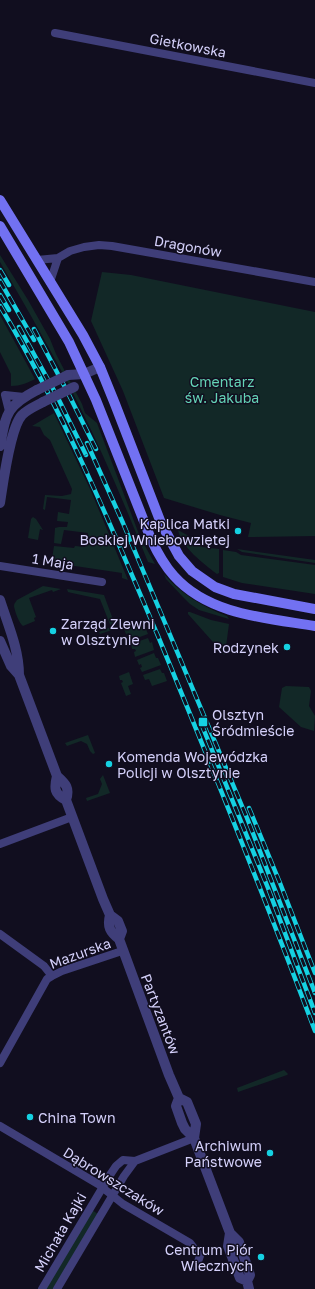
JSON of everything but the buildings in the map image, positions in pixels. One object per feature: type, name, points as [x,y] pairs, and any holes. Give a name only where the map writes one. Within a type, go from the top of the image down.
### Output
[{"type":"main road","points":[[0,200],[83,335],[100,367],[162,523],[178,556],[192,571],[215,587],[234,594],[315,608]]},
{"type":"main road","points":[[0,226],[65,335],[96,400],[151,540],[160,557],[173,575],[186,588],[216,605],[261,618],[315,626]]},
{"type":"street","name":"Gietkowska","points":[[55,33],[315,83]]},
{"type":"street","name":"Dragonów","points":[[37,260],[58,258],[70,251],[84,246],[112,246],[315,282]]},
{"type":"street","points":[[50,282],[58,258]]},
{"type":"street","points":[[0,446],[4,425],[9,412],[15,404],[24,397],[68,375],[84,374],[100,367]]},
{"type":"street","points":[[0,503],[12,437],[16,424],[21,416],[28,410],[74,387],[84,374]]},
{"type":"street","points":[[9,412],[3,394],[24,397]]},
{"type":"street","name":"1 Maja","points":[[0,566],[102,582]]},
{"type":"street","name":"Partyzantów","points":[[0,600],[15,644],[19,664],[19,675],[56,776],[65,783],[67,787],[68,793],[66,800],[110,915],[108,924],[111,933],[119,939],[122,951],[157,1045],[179,1098],[176,1106],[182,1123],[185,1129],[194,1138],[230,1233],[240,1242],[250,1275],[248,1285]]},
{"type":"street","name":"Partyzantów","points":[[1,646],[11,666],[19,675]]},
{"type":"street","points":[[0,844],[72,817]]},
{"type":"street","points":[[0,934],[44,966],[52,976]]},
{"type":"street","name":"Mazurska","points":[[0,1063],[47,979],[122,951]]},
{"type":"street","name":"Dąbrowszczaków","points":[[0,1126],[102,1187],[112,1196],[192,1245],[200,1256],[196,1267]]},
{"type":"street","name":"Michała Kajki","points":[[42,1289],[102,1187],[113,1170],[123,1160],[135,1161],[194,1138]]},
{"type":"street","name":"Michała Kajki","points":[[57,1289],[124,1176],[135,1161]]},
{"type":"green space","points":[[0,255],[50,339],[85,413],[97,423],[140,537],[155,564],[148,562],[88,423],[50,350],[0,262]]},
{"type":"green space","name":"Cmentarz św. Jakuba","points":[[102,272],[131,275],[315,312],[315,536],[248,537],[251,523],[164,498],[123,391],[91,321]]},
{"type":"green space","points":[[0,315],[35,379],[24,384],[11,386],[11,374],[0,352]]},
{"type":"green space","points":[[54,413],[91,491],[128,580],[122,578],[122,573],[55,563],[52,559],[54,546],[74,548],[75,546],[85,547],[88,533],[64,530],[61,544],[54,543],[55,528],[67,527],[68,522],[57,521],[58,512],[69,514],[71,500],[47,497],[45,510],[43,509],[45,495],[62,496],[71,494],[72,489],[50,440],[44,435],[40,427],[32,426]]},
{"type":"green space","points":[[33,517],[43,530],[40,529],[38,540],[28,538],[31,519]]},
{"type":"green space","points":[[178,530],[198,541],[202,547],[219,549],[219,573],[217,574],[188,549],[180,537]]},
{"type":"green space","points":[[237,549],[315,560],[315,563],[242,552]]},
{"type":"green space","points":[[223,550],[236,552],[241,555],[315,565],[315,594],[242,583],[223,577]]},
{"type":"green space","points":[[164,574],[185,594],[209,608],[227,616],[229,619],[199,610],[190,604],[166,579]]},
{"type":"green space","points":[[43,586],[61,589],[53,592],[52,590],[29,598],[36,617],[34,618],[35,621],[23,626],[16,614],[14,606],[15,603],[17,600]]},
{"type":"green space","points":[[67,589],[104,595],[115,625],[115,629],[100,634],[99,632],[111,627],[100,599],[68,592]]},
{"type":"green space","points":[[188,612],[211,620],[229,624],[224,655],[188,614]]},
{"type":"green space","points":[[142,622],[148,634],[129,641],[129,633],[126,634],[124,629]]},
{"type":"green space","points":[[148,638],[150,643],[152,642],[154,650],[135,657],[134,652],[136,651],[135,649],[132,649],[131,644]]},
{"type":"green space","points":[[154,653],[161,665],[142,672],[140,668],[142,667],[141,664],[139,665],[137,660]]},
{"type":"green space","points":[[160,669],[162,673],[164,673],[167,681],[152,686],[149,679],[145,680],[143,675]]},
{"type":"green space","points":[[129,672],[133,684],[128,686],[131,694],[126,696],[121,683],[123,682],[120,680],[119,676]]},
{"type":"green space","points":[[286,686],[309,687],[311,691],[309,706],[315,716],[314,731],[301,727],[279,707],[282,688]]},
{"type":"green space","points":[[88,735],[95,753],[93,754],[87,744],[81,741],[67,746],[65,743]]},
{"type":"green space","points":[[103,775],[110,793],[87,801],[86,798],[98,794],[102,784],[100,779]]},
{"type":"green space","points":[[284,1070],[288,1074],[287,1075],[238,1092],[237,1088]]},
{"type":"green space","points":[[92,1210],[98,1214],[53,1289],[46,1289]]},
{"type":"railway","points":[[0,270],[9,285]]},
{"type":"railway","points":[[0,281],[34,340]]},
{"type":"railway","points":[[0,295],[9,310]]},
{"type":"railway","points":[[0,306],[45,386],[85,468],[122,552],[218,783],[315,1031]]},
{"type":"railway","points":[[19,327],[57,396],[86,455]]},
{"type":"railway","points":[[34,329],[96,449]]},
{"type":"railway","points":[[87,443],[123,523],[247,818],[315,993]]},
{"type":"railway","points":[[201,723],[268,888],[315,1013]]},
{"type":"railway","points":[[249,808],[315,973]]},
{"type":"place","name":"Kaplica Matki Boskiej Wniebowziętej","points":[[238,531]]},
{"type":"place","name":"Zarząd Zlewni w Olsztynie","points":[[53,631]]},
{"type":"place","name":"Rodzynek","points":[[287,647]]},
{"type":"place","name":"Olsztyn Śródmieście","points":[[203,722]]},
{"type":"place","name":"Komenda Wojewódzka Policji w Olsztynie","points":[[109,764]]},
{"type":"place","name":"China Town","points":[[30,1117]]},
{"type":"place","name":"Archiwum Państwowe","points":[[270,1153]]},
{"type":"place","name":"Centrum Piór Wiecznych","points":[[261,1257]]}]
